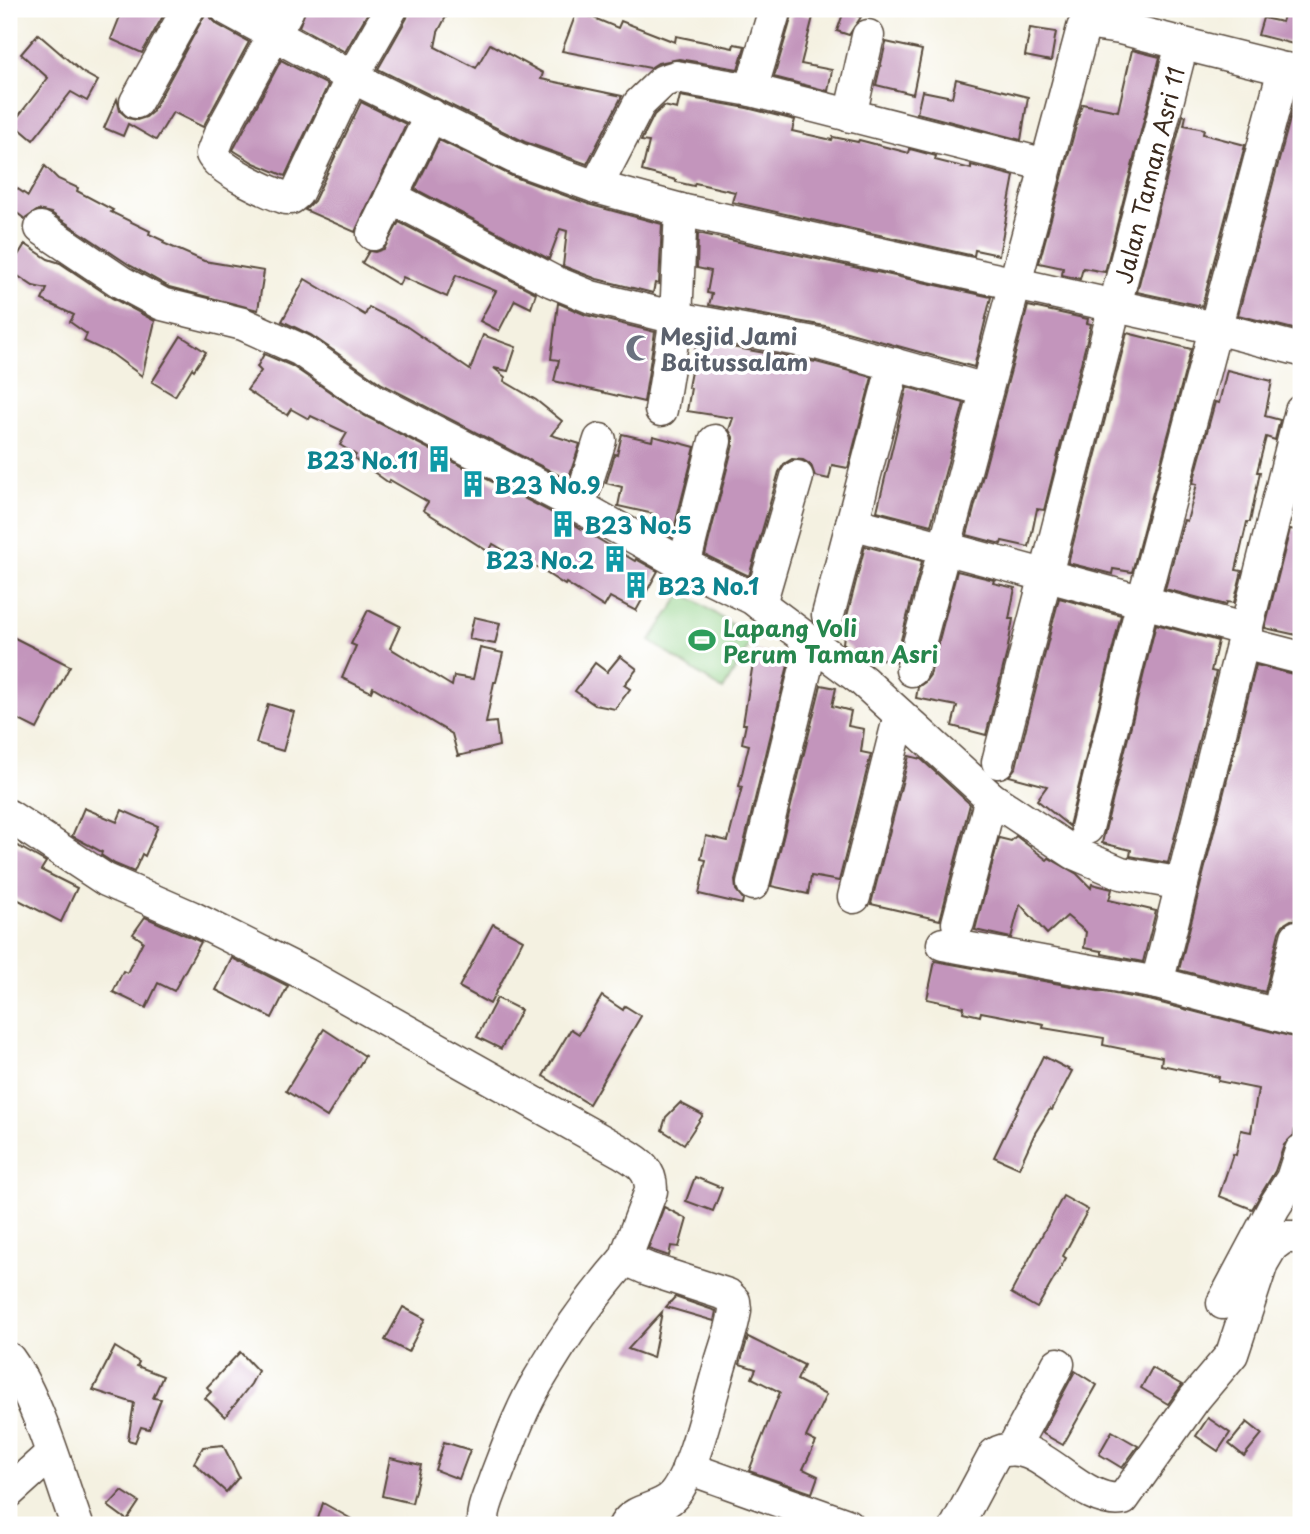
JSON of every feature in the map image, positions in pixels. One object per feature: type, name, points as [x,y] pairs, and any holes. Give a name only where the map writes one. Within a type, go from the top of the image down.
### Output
[{"type":"street","points":[[136,102],[188,9]]},
{"type":"street","points":[[227,9],[281,22],[352,77],[518,159],[596,187],[681,210],[1215,328],[1301,350]]},
{"type":"street","points":[[281,22],[214,146],[214,158],[226,168],[291,198],[301,185],[352,77],[391,9]]},
{"type":"street","points":[[751,90],[775,9]]},
{"type":"street","points":[[912,670],[1083,28],[1092,24],[1120,28],[1293,70],[1215,328],[1087,828]]},
{"type":"street","points":[[850,116],[868,36]]},
{"type":"street","name":"Jalan Taman Asri 11","points":[[998,762],[1182,44]]},
{"type":"street","points":[[596,187],[639,104],[663,81],[676,78],[751,90],[1046,164]]},
{"type":"street","points":[[373,234],[431,115]]},
{"type":"street","points":[[391,197],[552,281],[591,297],[676,318],[820,344],[986,390]]},
{"type":"street","points":[[660,410],[676,318],[681,210]]},
{"type":"street","points":[[41,228],[121,282],[162,304],[243,324],[301,350],[373,400],[579,506],[684,565],[752,598],[863,681],[991,798],[1074,853],[1121,873],[1182,884]]},
{"type":"street","points":[[828,615],[894,365]]},
{"type":"street","points":[[1157,983],[1245,636],[1294,471],[1301,411]]},
{"type":"street","points":[[579,506],[600,440]]},
{"type":"street","points":[[684,565],[715,441]]},
{"type":"street","points":[[760,604],[797,477]]},
{"type":"street","points":[[852,523],[1143,601],[1301,658]]},
{"type":"street","points":[[753,884],[811,643]]},
{"type":"street","points":[[854,897],[900,715]]},
{"type":"street","points":[[991,798],[951,934],[1157,983],[1289,1018],[1297,937]]},
{"type":"street","points":[[9,816],[106,880],[191,917],[305,974],[636,1160],[649,1174],[651,1191],[625,1259],[586,1309],[537,1382],[510,1440],[483,1514],[484,1525]]},
{"type":"street","points":[[1223,1303],[1274,1207],[1292,1179],[1301,1151]]},
{"type":"street","points":[[957,1525],[995,1454],[1003,1449],[1024,1450],[1091,1493],[1112,1500],[1124,1499],[1195,1398],[1232,1354],[1267,1253],[1277,1240],[1284,1237],[1301,1237]]},
{"type":"street","points":[[625,1259],[728,1295],[736,1306],[688,1468],[674,1495],[664,1503],[631,1516],[625,1525]]},
{"type":"street","points":[[9,1359],[19,1374],[77,1525]]},
{"type":"street","points":[[1013,1448],[1058,1364]]},
{"type":"street","points":[[9,1492],[51,1454]]},
{"type":"street","points":[[688,1468],[847,1525]]},
{"type":"green space","name":"Lapang Voli Perum Taman Asri","points":[[683,592],[753,639],[723,690],[650,641]]},
{"type":"building","points":[[123,9],[167,9],[142,53],[111,39]]},
{"type":"building","points":[[208,9],[211,18],[218,25],[249,42],[203,127],[173,112],[156,140],[128,124],[123,136],[104,128],[117,99],[120,111],[128,118],[137,120],[152,112]]},
{"type":"building","points":[[306,9],[370,9],[345,52],[299,27]]},
{"type":"building","points":[[409,9],[450,9],[438,32],[435,47],[476,68],[490,44],[543,73],[541,79],[622,96],[587,164],[525,142],[378,69],[407,18]]},
{"type":"building","points":[[1286,9],[1301,9],[1301,46],[1258,35],[1263,18],[1282,22]]},
{"type":"building","points":[[577,11],[618,28],[621,21],[675,42],[676,36],[733,48],[734,44],[745,46],[738,69],[679,59],[658,63],[650,68],[562,51]]},
{"type":"building","points":[[844,11],[861,17],[849,35],[837,31]]},
{"type":"building","points":[[793,12],[813,17],[801,64],[832,70],[828,91],[774,77]]},
{"type":"building","points":[[1030,28],[1056,32],[1051,61],[1025,56]]},
{"type":"building","points":[[38,34],[82,72],[98,81],[87,101],[71,92],[33,140],[13,123],[48,78],[21,54]]},
{"type":"building","points":[[886,42],[922,50],[913,94],[876,85]]},
{"type":"building","points":[[1132,50],[1160,57],[1105,272],[1083,268],[1080,279],[1062,275],[1063,268],[1039,263],[1082,104],[1118,111]]},
{"type":"building","points":[[281,60],[328,85],[285,176],[254,163],[233,150]]},
{"type":"building","points":[[956,79],[1028,97],[1021,140],[917,113],[922,91],[952,97]]},
{"type":"building","points":[[680,96],[795,120],[792,131],[832,140],[833,137],[858,142],[859,140],[909,153],[910,149],[936,156],[935,160],[971,169],[971,165],[1014,176],[999,255],[975,250],[974,256],[732,202],[735,192],[695,183],[694,186],[676,182],[642,171],[649,142],[641,141],[654,115],[664,106],[677,109]]},
{"type":"building","points":[[1296,96],[1301,96],[1301,331],[1238,315]]},
{"type":"building","points":[[361,102],[406,124],[355,232],[305,210],[314,201]]},
{"type":"building","points":[[1183,115],[1186,116],[1184,125],[1204,129],[1203,134],[1245,145],[1202,306],[1137,292]]},
{"type":"building","points":[[439,140],[512,176],[591,205],[662,224],[659,284],[655,283],[653,293],[597,279],[563,266],[567,231],[560,229],[549,259],[415,189]]},
{"type":"building","points":[[45,166],[58,179],[78,188],[77,191],[113,210],[111,212],[150,231],[149,234],[164,241],[163,243],[204,261],[264,271],[258,310],[169,287],[131,266],[51,213],[38,210],[25,219],[9,207],[9,183],[28,196]]},
{"type":"building","points":[[399,222],[536,293],[531,308],[515,300],[499,331],[480,321],[496,291],[456,275],[447,297],[403,277],[399,285],[362,263],[369,251],[384,249]]},
{"type":"building","points":[[698,233],[991,297],[974,367],[825,326],[709,305],[712,294],[707,293],[711,271],[697,268]]},
{"type":"building","points":[[25,244],[48,259],[60,263],[112,298],[155,321],[142,376],[112,354],[84,341],[87,334],[70,322],[74,315],[42,300],[47,289],[33,286],[9,270]]},
{"type":"building","points":[[305,279],[365,315],[369,307],[406,326],[470,370],[483,335],[516,347],[508,371],[494,368],[505,377],[504,381],[536,400],[562,421],[551,435],[580,444],[568,480],[382,384],[311,335],[282,321]]},
{"type":"building","points":[[558,303],[586,315],[655,332],[644,402],[554,381],[559,360],[551,359]]},
{"type":"building","points":[[1028,306],[1088,319],[1087,323],[1091,324],[1044,510],[1037,509],[1029,547],[1002,541],[1001,544],[967,535]]},
{"type":"building","points":[[1127,333],[1191,349],[1132,572],[1113,569],[1112,574],[1068,563]]},
{"type":"building","points":[[181,336],[206,352],[194,370],[192,368],[175,396],[152,382]]},
{"type":"building","points":[[697,341],[816,362],[872,377],[848,468],[832,465],[829,479],[815,476],[811,465],[803,460],[792,459],[784,464],[779,472],[749,576],[705,555],[733,445],[729,430],[733,418],[687,411],[691,388],[688,387]]},
{"type":"building","points":[[264,354],[292,366],[365,416],[570,522],[635,561],[636,559],[658,571],[636,611],[610,597],[604,607],[566,583],[565,585],[493,544],[489,552],[423,510],[428,502],[390,480],[389,483],[354,458],[356,455],[340,445],[347,433],[311,416],[309,419],[291,409],[287,415],[260,399],[247,390],[261,371],[257,367]]},
{"type":"building","points":[[1227,370],[1272,381],[1265,416],[1280,420],[1275,440],[1266,437],[1257,472],[1260,472],[1250,522],[1247,522],[1236,570],[1242,571],[1234,603],[1227,602],[1226,605],[1165,589],[1197,484],[1193,483],[1215,402],[1219,403]]},
{"type":"building","points":[[907,387],[964,403],[931,525],[877,511]]},
{"type":"building","points":[[622,434],[652,441],[653,436],[695,447],[672,537],[651,525],[654,514],[618,506],[622,487],[606,483]]},
{"type":"building","points":[[1290,529],[1301,531],[1301,636],[1265,628]]},
{"type":"building","points":[[865,546],[922,561],[895,662],[858,654],[843,643],[845,628],[841,627],[846,620]]},
{"type":"building","points":[[957,571],[1015,588],[1009,619],[1013,619],[1007,652],[986,735],[952,726],[957,706],[916,698],[918,687],[930,675]]},
{"type":"building","points":[[1059,598],[1121,615],[1069,826],[1037,800],[1047,786],[1009,776],[1016,767]]},
{"type":"building","points":[[368,610],[400,626],[390,648],[452,686],[454,676],[473,679],[480,648],[503,653],[486,723],[496,722],[499,746],[458,756],[452,734],[373,687],[371,692],[342,678],[356,646],[351,644]]},
{"type":"building","points":[[474,617],[500,623],[495,644],[469,639]]},
{"type":"building","points":[[1156,624],[1218,641],[1211,671],[1216,672],[1168,863],[1130,856],[1131,850],[1102,843]]},
{"type":"building","points":[[9,635],[70,666],[37,729],[9,715]]},
{"type":"building","points":[[755,651],[790,657],[735,880],[736,890],[743,899],[742,904],[699,894],[706,860],[701,859],[706,836],[728,841],[742,787],[739,786],[749,745],[742,743],[746,724],[743,724]]},
{"type":"building","points":[[620,656],[637,669],[624,685],[630,689],[615,709],[595,705],[575,691],[595,663],[607,672]]},
{"type":"building","points":[[1256,665],[1301,676],[1301,919],[1291,920],[1283,925],[1279,932],[1265,992],[1179,970]]},
{"type":"building","points":[[821,685],[836,688],[832,706],[851,711],[848,726],[864,729],[861,752],[871,754],[839,881],[811,876],[808,894],[771,886]]},
{"type":"building","points":[[268,704],[294,712],[283,751],[256,743]]},
{"type":"building","points":[[909,756],[921,759],[970,804],[940,920],[871,904]]},
{"type":"building","points":[[84,808],[117,822],[122,810],[158,826],[145,856],[142,854],[134,872],[115,864],[101,855],[102,852],[72,836]]},
{"type":"building","points":[[1016,836],[1047,860],[1049,858],[1077,874],[1091,888],[1092,884],[1112,889],[1109,900],[1156,911],[1143,962],[1084,948],[1086,932],[1067,916],[1047,934],[1020,904],[1011,938],[975,930],[999,838],[1011,841]]},
{"type":"building","points":[[9,841],[46,862],[41,870],[77,888],[61,922],[15,898],[9,898]]},
{"type":"building","points":[[145,917],[201,942],[174,991],[158,983],[146,1008],[113,992],[123,971],[127,973],[143,941],[133,934]]},
{"type":"building","points":[[493,924],[523,940],[490,1004],[459,987]]},
{"type":"building","points":[[232,958],[288,986],[272,1018],[216,990]]},
{"type":"building","points":[[935,961],[1153,1001],[1301,1039],[1301,1130],[1295,1129],[1294,1135],[1284,1145],[1275,1171],[1252,1209],[1219,1196],[1233,1154],[1236,1155],[1241,1130],[1251,1132],[1258,1089],[1218,1081],[1219,1077],[1161,1065],[1162,1057],[1103,1045],[1104,1038],[1043,1028],[1044,1024],[981,1012],[980,1016],[963,1012],[964,1007],[927,999]]},
{"type":"building","points":[[602,996],[623,1010],[625,1006],[641,1016],[589,1104],[543,1076],[571,1029],[579,1034]]},
{"type":"building","points":[[497,998],[521,1010],[501,1049],[477,1037]]},
{"type":"building","points":[[324,1029],[365,1056],[327,1117],[286,1091]]},
{"type":"building","points":[[1043,1056],[1072,1071],[1052,1110],[1050,1109],[1035,1133],[1019,1168],[994,1157]]},
{"type":"building","points":[[680,1103],[703,1115],[684,1144],[662,1130],[666,1117]]},
{"type":"building","points":[[695,1177],[722,1188],[713,1211],[686,1201]]},
{"type":"building","points":[[1063,1196],[1088,1210],[1063,1256],[1066,1258],[1037,1308],[1011,1293]]},
{"type":"building","points":[[664,1207],[687,1219],[679,1247],[671,1246],[669,1256],[648,1249]]},
{"type":"building","points":[[675,1297],[716,1311],[714,1321],[666,1307]]},
{"type":"building","points":[[403,1307],[425,1319],[408,1352],[385,1340]]},
{"type":"building","points":[[662,1312],[653,1358],[628,1349]]},
{"type":"building","points":[[748,1337],[804,1365],[797,1380],[826,1395],[806,1437],[816,1442],[803,1469],[818,1476],[812,1493],[749,1471],[780,1392],[752,1378],[756,1369],[740,1364]]},
{"type":"building","points":[[115,1347],[139,1362],[137,1366],[163,1376],[153,1398],[161,1399],[149,1429],[141,1427],[135,1442],[128,1440],[134,1403],[93,1390]]},
{"type":"building","points":[[240,1352],[258,1371],[225,1417],[205,1398],[211,1392],[207,1387]]},
{"type":"building","points":[[1152,1368],[1182,1385],[1168,1404],[1141,1388]]},
{"type":"building","points":[[1075,1371],[1097,1385],[1063,1445],[1042,1433]]},
{"type":"building","points":[[1208,1418],[1230,1433],[1218,1451],[1196,1436]]},
{"type":"building","points":[[1247,1422],[1262,1434],[1244,1456],[1229,1444]]},
{"type":"building","points":[[1112,1431],[1138,1446],[1122,1468],[1099,1454]]},
{"type":"building","points":[[444,1442],[470,1450],[459,1479],[435,1470]]},
{"type":"building","points":[[223,1445],[239,1477],[226,1492],[194,1463],[203,1447]]},
{"type":"building","points":[[390,1458],[421,1465],[412,1503],[382,1496]]},
{"type":"building","points":[[122,1491],[139,1502],[127,1520],[108,1506]]},
{"type":"building","points":[[323,1503],[362,1525],[316,1525]]},
{"type":"place","name":"Mesjid Jami Baitussalam","points":[[639,348]]},
{"type":"place","name":"B23 No.11","points":[[439,459]]},
{"type":"place","name":"B23 No.9","points":[[473,484]]},
{"type":"place","name":"B23 No.5","points":[[563,524]]},
{"type":"place","name":"B23 No.2","points":[[615,559]]},
{"type":"place","name":"B23 No.1","points":[[636,585]]},
{"type":"place","name":"Lapang Voli Perum Taman Asri","points":[[702,640]]}]
